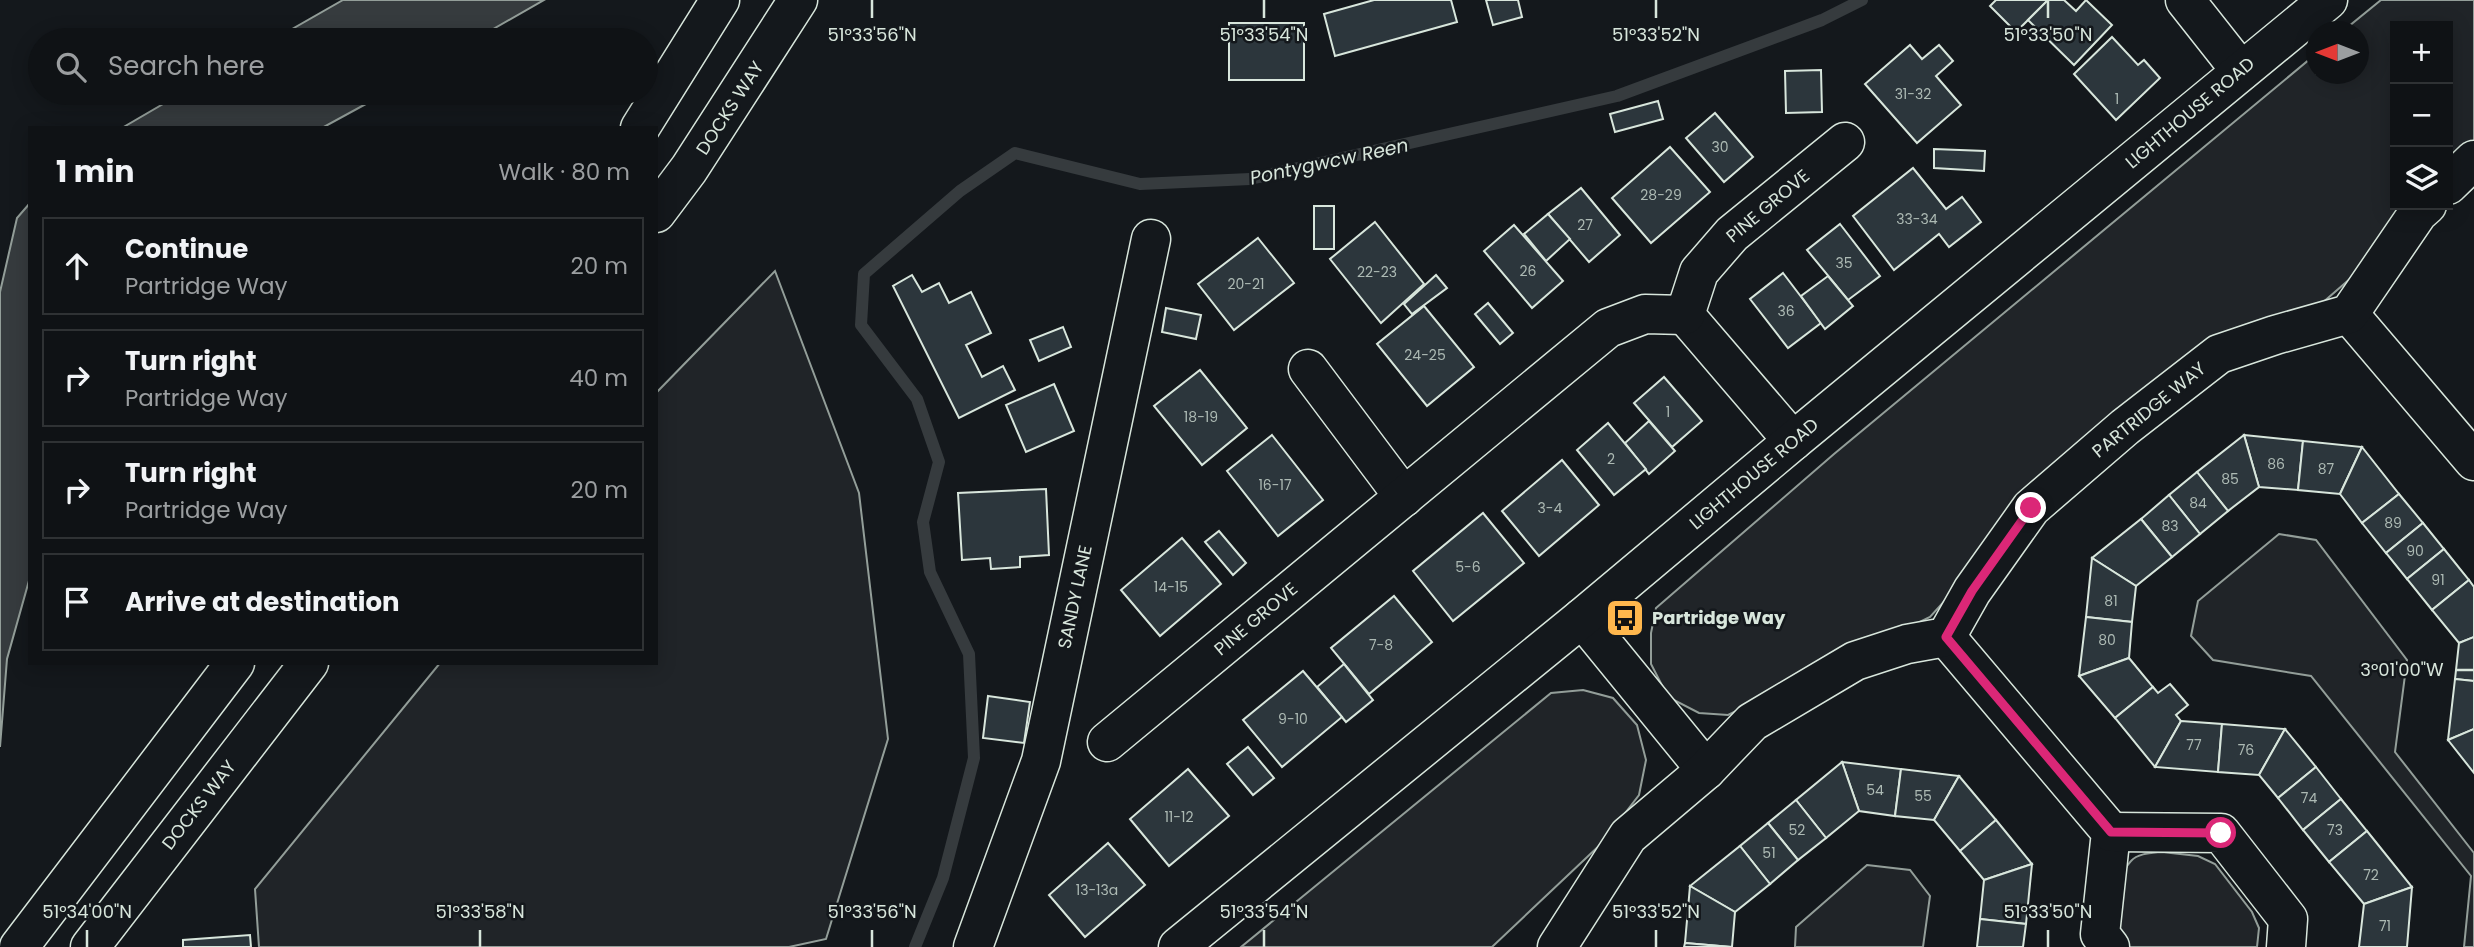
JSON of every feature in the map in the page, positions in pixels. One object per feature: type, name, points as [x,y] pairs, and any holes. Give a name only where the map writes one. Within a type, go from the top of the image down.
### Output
[{"type":"street","name":"DOCKS WAY","points":[[658,210],[689,169],[798,0]]},
{"type":"street","points":[[2185,0],[2241,71]]},
{"type":"street","name":"LIGHTHOUSE ROAD","points":[[1178,947],[1582,618],[2328,0]]},
{"type":"street","points":[[658,99],[719,2]]},
{"type":"street","points":[[641,126],[654,105]]},
{"type":"street","name":"PINE GROVE","points":[[1107,742],[1608,328],[1645,314],[1685,315],[1699,272],[1732,234],[1845,142]]},
{"type":"street","points":[[2453,180],[2474,160]]},
{"type":"street","points":[[2421,210],[2349,314],[2474,461]]},
{"type":"street","name":"SANDY LANE","points":[[973,947],[1041,761],[1151,239]]},
{"type":"street","name":"PARTRIDGE WAY","points":[[1946,637],[1972,591],[2031,508],[2125,427],[2219,354],[2349,314]]},
{"type":"street","points":[[1685,315],[1793,441]]},
{"type":"street","points":[[1308,369],[1404,497]]},
{"type":"street","points":[[1582,618],[1706,770]]},
{"type":"street","points":[[1557,947],[1628,836],[1706,770],[1752,722],[1855,661],[1907,644],[1946,637],[2111,832],[2100,934],[2109,947]]},
{"type":"street","points":[[19,947],[233,665]]},
{"type":"street","name":"DOCKS WAY","points":[[90,947],[307,665]]},
{"type":"street","points":[[2111,832],[2221,833],[2288,919],[2286,947]]},
{"type":"shaded area","points":[[343,0],[544,0],[495,28],[294,28]]},
{"type":"shaded area","points":[[2381,0],[2474,0],[2474,141],[2453,160],[2453,21],[2390,21],[2390,210],[2406,210],[2367,264],[2321,304],[2216,338],[1930,617],[1728,715],[1699,713],[1668,697],[1651,664],[1651,633],[1656,608],[1834,454],[2306,62],[2306,84],[2369,84],[2369,21],[2355,21]]},
{"type":"shaded area","points":[[161,105],[364,105],[326,126],[125,126]]},
{"type":"shaded area","points":[[28,205],[28,584],[7,659],[0,747],[0,292],[17,218]]},
{"type":"shaded area","points":[[775,271],[859,493],[888,739],[826,939],[789,947],[259,947],[255,889],[438,665],[658,665],[658,391]]},
{"type":"shaded area","points":[[2279,534],[2316,540],[2407,660],[2395,752],[2474,853],[2474,947],[2464,947],[2471,876],[2311,676],[2213,660],[2191,636],[2198,601]]},
{"type":"shaded area","points":[[1583,690],[1613,698],[1637,725],[1646,760],[1639,795],[1602,843],[1492,947],[1241,947],[1551,693]]},
{"type":"shaded area","points":[[2162,852],[2198,856],[2215,864],[2252,912],[2259,928],[2257,947],[2126,947],[2119,937],[2121,886],[2126,867],[2137,856]]},
{"type":"shaded area","points":[[1867,865],[1910,870],[1930,896],[1923,947],[1795,947],[1796,927]]},
{"type":"building","points":[[1374,0],[1451,0],[1457,22],[1335,56],[1324,14]]},
{"type":"building","points":[[1486,0],[1518,0],[1522,17],[1493,25]]},
{"type":"building","points":[[1996,0],[2048,0],[2016,32],[1990,6]]},
{"type":"building","points":[[2048,0],[2064,0],[2076,11],[2086,0],[2112,25],[2074,65],[2028,20]]},
{"type":"building","points":[[1229,23],[1304,23],[1304,80],[1229,80]]},
{"type":"building","points":[[2112,37],[2138,65],[2144,60],[2160,78],[2116,120],[2074,74]]},
{"type":"building","points":[[1910,45],[1922,59],[1939,45],[1953,61],[1936,76],[1961,105],[1917,143],[1865,84]]},
{"type":"building","points":[[1821,70],[1822,112],[1786,113],[1785,71]]},
{"type":"building","points":[[1658,101],[1663,119],[1615,132],[1610,114]]},
{"type":"building","points":[[1715,113],[1753,157],[1724,182],[1686,138]]},
{"type":"building","points":[[1670,147],[1710,192],[1651,243],[1612,198]]},
{"type":"building","points":[[1934,149],[1985,151],[1984,171],[1934,168]]},
{"type":"building","points":[[1913,168],[1946,209],[1962,197],[1981,222],[1949,247],[1939,234],[1894,270],[1853,216]]},
{"type":"building","points":[[1581,188],[1620,235],[1589,262],[1548,214]]},
{"type":"building","points":[[1314,206],[1334,206],[1334,249],[1314,249]]},
{"type":"building","points":[[1548,214],[1570,239],[1546,261],[1524,234]]},
{"type":"building","points":[[1375,222],[1424,284],[1381,323],[1330,259]]},
{"type":"building","points":[[1840,224],[1880,276],[1848,300],[1807,250]]},
{"type":"building","points":[[1514,225],[1563,281],[1532,308],[1484,251]]},
{"type":"building","points":[[1258,238],[1294,283],[1234,330],[1198,284]]},
{"type":"building","points":[[1783,273],[1821,323],[1788,348],[1750,299]]},
{"type":"building","points":[[912,275],[922,292],[939,283],[949,303],[971,292],[991,333],[966,345],[982,377],[1003,366],[1015,390],[959,418],[893,286]]},
{"type":"building","points":[[1436,275],[1447,288],[1412,314],[1404,304]]},
{"type":"building","points":[[1828,276],[1853,306],[1825,329],[1801,296]]},
{"type":"building","points":[[1488,303],[1513,333],[1500,344],[1475,314]]},
{"type":"building","points":[[1424,306],[1474,367],[1427,406],[1377,344]]},
{"type":"building","points":[[1166,308],[1201,315],[1196,339],[1162,332]]},
{"type":"building","points":[[1063,327],[1071,347],[1039,361],[1030,340]]},
{"type":"building","points":[[1200,370],[1247,428],[1202,465],[1154,406]]},
{"type":"building","points":[[1664,377],[1702,421],[1672,447],[1634,403]]},
{"type":"building","points":[[1054,384],[1074,431],[1026,452],[1006,405]]},
{"type":"building","points":[[1649,421],[1675,451],[1649,474],[1625,443]]},
{"type":"building","points":[[1608,423],[1646,469],[1614,495],[1577,450]]},
{"type":"building","points":[[1272,435],[1323,500],[1278,536],[1227,471]]},
{"type":"building","points":[[2244,435],[2303,441],[2298,490],[2259,487]]},
{"type":"building","points":[[2244,435],[2259,487],[2228,511],[2197,472]]},
{"type":"building","points":[[2303,441],[2362,447],[2340,494],[2298,490]]},
{"type":"building","points":[[2362,447],[2399,494],[2362,523],[2340,494]]},
{"type":"building","points":[[1562,460],[1599,505],[1539,556],[1502,511]]},
{"type":"building","points":[[2197,472],[2228,511],[2200,534],[2169,495]]},
{"type":"building","points":[[1046,489],[1049,555],[1020,557],[1020,567],[991,569],[990,558],[962,560],[958,493]]},
{"type":"building","points":[[2399,494],[2423,523],[2386,553],[2362,523]]},
{"type":"building","points":[[2169,495],[2200,534],[2172,557],[2141,519]]},
{"type":"building","points":[[1483,513],[1524,563],[1453,621],[1413,571]]},
{"type":"building","points":[[2141,519],[2172,557],[2136,586],[2092,558]]},
{"type":"building","points":[[2423,523],[2444,549],[2407,579],[2386,553]]},
{"type":"building","points":[[1219,531],[1246,563],[1233,575],[1205,542]]},
{"type":"building","points":[[1182,538],[1221,584],[1160,636],[1121,590]]},
{"type":"building","points":[[2444,549],[2469,580],[2432,610],[2407,579]]},
{"type":"building","points":[[2092,558],[2136,586],[2132,622],[2086,617]]},
{"type":"building","points":[[2469,580],[2474,587],[2474,637],[2459,643],[2432,610]]},
{"type":"building","points":[[1394,596],[1432,642],[1369,694],[1331,648]]},
{"type":"building","points":[[2086,617],[2132,622],[2129,658],[2079,676]]},
{"type":"building","points":[[2474,637],[2474,681],[2455,679],[2459,643]]},
{"type":"building","points":[[2129,658],[2153,687],[2115,718],[2079,676]]},
{"type":"building","points":[[1344,664],[1373,700],[1346,722],[1317,687]]},
{"type":"building","points":[[1303,671],[1342,717],[1282,767],[1243,720]]},
{"type":"building","points":[[2455,679],[2474,681],[2474,729],[2448,740]]},
{"type":"building","points":[[2170,684],[2188,705],[2176,715],[2181,721],[2155,767],[2115,718],[2153,687],[2158,693]]},
{"type":"building","points":[[988,696],[1030,702],[1024,743],[983,738]]},
{"type":"building","points":[[2181,721],[2222,724],[2218,772],[2155,767]]},
{"type":"building","points":[[2222,724],[2285,729],[2259,775],[2218,772]]},
{"type":"building","points":[[2285,729],[2316,767],[2278,798],[2259,775]]},
{"type":"building","points":[[2474,729],[2474,773],[2448,740]]},
{"type":"building","points":[[1248,747],[1274,778],[1253,795],[1227,764]]},
{"type":"building","points":[[1842,762],[1901,769],[1895,816],[1859,811]]},
{"type":"building","points":[[1842,762],[1859,811],[1826,838],[1796,800]]},
{"type":"building","points":[[2316,767],[2341,799],[2303,830],[2278,798]]},
{"type":"building","points":[[1188,769],[1229,816],[1169,866],[1130,819]]},
{"type":"building","points":[[1901,769],[1959,776],[1934,820],[1895,816]]},
{"type":"building","points":[[1959,776],[1996,820],[1960,851],[1934,820]]},
{"type":"building","points":[[2341,799],[2367,831],[2329,862],[2303,830]]},
{"type":"building","points":[[1796,800],[1826,838],[1798,860],[1768,823]]},
{"type":"building","points":[[1996,820],[2032,864],[1984,880],[1960,851]]},
{"type":"building","points":[[1768,823],[1798,860],[1770,884],[1740,846]]},
{"type":"building","points":[[2367,831],[2412,887],[2364,904],[2329,862]]},
{"type":"building","points":[[1108,843],[1145,885],[1085,937],[1049,895]]},
{"type":"building","points":[[1740,846],[1770,884],[1735,912],[1690,886]]},
{"type":"building","points":[[2032,864],[2026,924],[1980,919],[1984,880]]},
{"type":"building","points":[[1690,886],[1735,912],[1732,947],[1685,943]]},
{"type":"building","points":[[2412,887],[2407,947],[2359,947],[2364,904]]},
{"type":"building","points":[[1980,919],[2026,924],[2023,947],[1977,947]]},
{"type":"building","points":[[250,935],[251,947],[183,947],[183,940]]},
{"type":"building","points":[[1685,943],[1731,947],[1684,947]]},
{"type":"waterway","name":"Pontygwcw Reen","points":[[915,947],[943,878],[974,758],[969,654],[930,572],[923,522],[939,462],[917,399],[861,325],[864,274],[960,191],[1015,153],[1140,184],[1250,179],[1617,96],[1822,20],[1862,0]]},
{"type":"place","name":"Partridge Way","points":[[1625,618]]},
{"type":"route","points":[[2031,508],[1972,591],[1946,637],[2111,832],[2221,833]]}]
